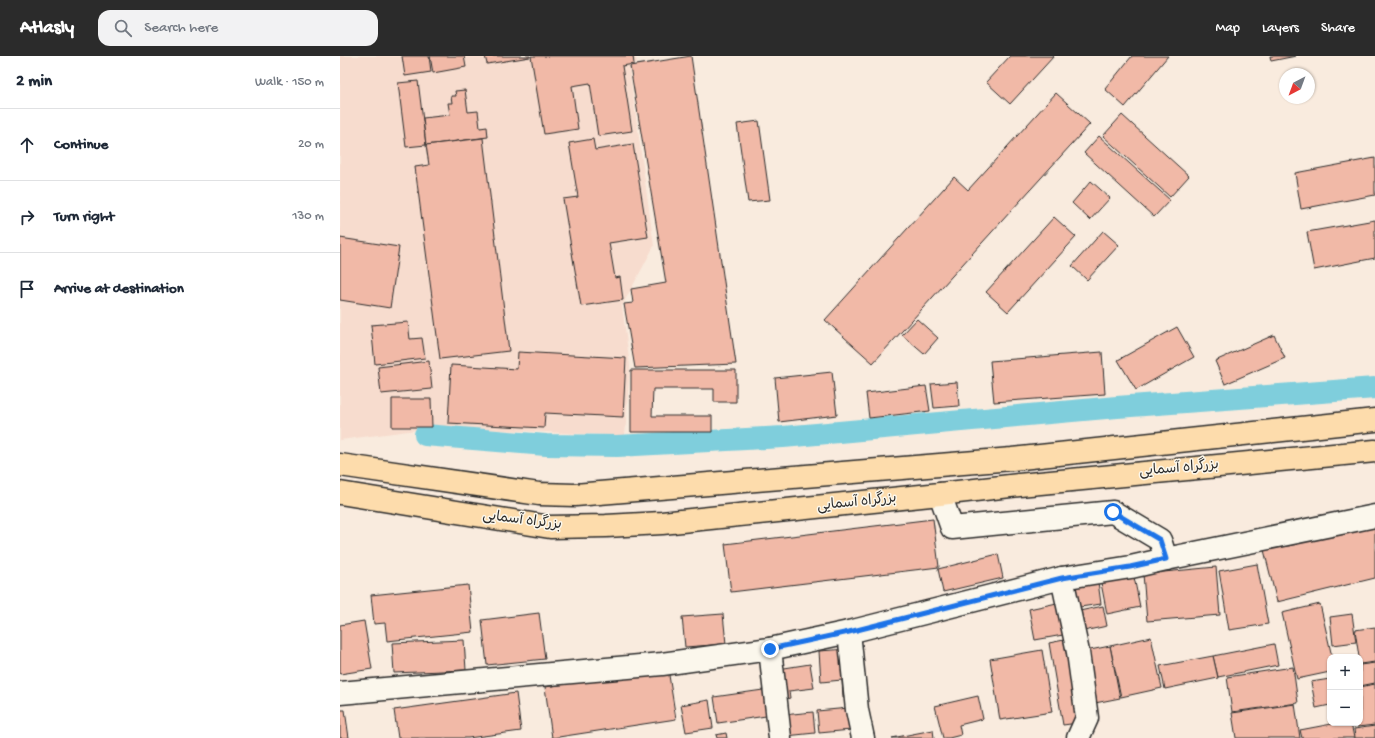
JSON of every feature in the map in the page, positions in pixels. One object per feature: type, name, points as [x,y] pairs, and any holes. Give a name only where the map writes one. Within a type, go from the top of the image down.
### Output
[{"type":"highway","name":"بزرگراه آسمایی","points":[[340,465],[539,494],[575,495],[1012,459],[1375,420]]},
{"type":"highway","name":"بزرگراه آسمایی","points":[[340,493],[550,527],[606,526],[662,523],[1026,484],[1375,450]]},
{"type":"street","points":[[940,494],[952,528],[1113,512],[1160,540],[1166,559]]},
{"type":"street","points":[[340,693],[662,664],[770,649],[849,632],[1062,578],[1130,567],[1375,516]]},
{"type":"street","points":[[1062,578],[1078,652],[1087,718],[1078,738]]},
{"type":"street","points":[[849,632],[858,710],[863,738]]},
{"type":"street","points":[[770,649],[780,738]]},
{"type":"shaded area","points":[[340,56],[635,56],[637,62],[629,66],[654,246],[622,306],[630,366],[625,436],[439,427],[340,440]]},
{"type":"building","points":[[402,56],[429,56],[431,72],[405,76]]},
{"type":"building","points":[[430,56],[464,56],[466,67],[433,73]]},
{"type":"building","points":[[485,56],[530,56],[530,57],[487,64]]},
{"type":"building","points":[[531,56],[633,56],[634,64],[622,66],[632,131],[598,136],[590,83],[572,86],[578,129],[544,134]]},
{"type":"building","points":[[691,56],[736,364],[635,368],[624,304],[633,303],[631,289],[666,283],[630,66]]},
{"type":"building","points":[[1010,56],[1054,56],[1010,104],[986,82]]},
{"type":"building","points":[[1132,56],[1168,56],[1125,107],[1105,89]]},
{"type":"building","points":[[1270,56],[1296,56],[1271,61]]},
{"type":"building","points":[[418,81],[426,145],[406,147],[398,83]]},
{"type":"building","points":[[465,90],[468,112],[478,111],[480,128],[487,127],[488,137],[426,145],[423,118],[450,115],[448,103],[452,103],[451,96],[456,96],[455,91]]},
{"type":"building","points":[[1056,93],[1090,124],[873,363],[825,320],[954,177],[968,190]]},
{"type":"building","points":[[1122,115],[1189,176],[1170,197],[1103,136]]},
{"type":"building","points":[[759,121],[770,200],[748,202],[737,124]]},
{"type":"building","points":[[1099,136],[1170,200],[1154,217],[1084,153]]},
{"type":"building","points":[[483,138],[509,351],[440,359],[415,167],[429,165],[426,145]]},
{"type":"building","points":[[593,139],[595,150],[633,144],[648,237],[609,243],[615,278],[620,277],[623,300],[581,306],[563,199],[578,197],[569,143]]},
{"type":"building","points":[[1375,158],[1375,195],[1301,209],[1295,173]]},
{"type":"building","points":[[1091,181],[1110,198],[1090,220],[1072,203]]},
{"type":"building","points":[[1054,217],[1076,237],[1008,312],[986,292]]},
{"type":"building","points":[[1375,220],[1375,258],[1314,270],[1307,232]]},
{"type":"building","points":[[1103,231],[1119,245],[1087,280],[1072,266]]},
{"type":"building","points":[[340,238],[399,247],[390,308],[340,300]]},
{"type":"building","points":[[917,319],[938,338],[924,354],[902,335]]},
{"type":"building","points":[[408,322],[410,339],[422,338],[425,358],[375,364],[371,325]]},
{"type":"building","points":[[1177,327],[1194,357],[1136,390],[1118,360]]},
{"type":"building","points":[[1274,335],[1285,358],[1225,384],[1215,361]]},
{"type":"building","points":[[518,352],[626,358],[623,417],[545,413],[544,428],[448,423],[451,365],[517,369]]},
{"type":"building","points":[[1102,352],[1105,394],[994,402],[990,361]]},
{"type":"building","points":[[429,361],[432,389],[381,394],[378,367]]},
{"type":"building","points":[[631,370],[736,370],[736,402],[714,402],[714,389],[653,389],[652,416],[712,416],[712,432],[631,432]]},
{"type":"building","points":[[832,372],[837,415],[779,422],[775,378]]},
{"type":"building","points":[[957,382],[959,406],[934,408],[931,384]]},
{"type":"building","points":[[926,386],[930,411],[869,418],[866,393]]},
{"type":"building","points":[[392,399],[431,399],[432,427],[392,427]]},
{"type":"building","points":[[933,519],[939,567],[731,592],[725,544]]},
{"type":"building","points":[[1375,523],[1375,578],[1277,602],[1264,550]]},
{"type":"building","points":[[998,554],[1003,578],[943,592],[938,569]]},
{"type":"building","points":[[1257,564],[1268,624],[1229,630],[1219,571]]},
{"type":"building","points":[[1216,567],[1220,615],[1147,621],[1143,574]]},
{"type":"building","points":[[1134,577],[1140,607],[1107,614],[1101,583]]},
{"type":"building","points":[[1098,582],[1101,604],[1073,608],[1070,586]]},
{"type":"building","points":[[468,585],[473,632],[387,641],[385,623],[374,624],[371,595]]},
{"type":"building","points":[[1057,603],[1063,635],[1035,640],[1029,609]]},
{"type":"building","points":[[1320,604],[1331,654],[1327,654],[1327,673],[1297,679],[1282,613]]},
{"type":"building","points":[[1103,606],[1107,626],[1079,632],[1075,612]]},
{"type":"building","points":[[539,613],[545,659],[487,665],[482,620]]},
{"type":"building","points":[[723,614],[726,644],[685,647],[682,617]]},
{"type":"building","points":[[1352,614],[1356,642],[1333,645],[1330,617]]},
{"type":"building","points":[[364,621],[372,669],[340,674],[340,625]]},
{"type":"building","points":[[1375,627],[1375,662],[1363,664],[1363,654],[1359,654],[1355,630]]},
{"type":"building","points":[[1151,637],[1162,688],[1121,697],[1110,646]]},
{"type":"building","points":[[464,640],[466,670],[394,673],[392,643]]},
{"type":"building","points":[[1064,640],[1078,723],[1063,725],[1049,643]]},
{"type":"building","points":[[1274,644],[1278,665],[1218,677],[1213,656]]},
{"type":"building","points":[[1110,646],[1120,698],[1090,704],[1080,652]]},
{"type":"building","points":[[848,649],[851,697],[843,698],[842,680],[821,682],[819,651]]},
{"type":"building","points":[[1042,650],[1052,712],[1000,720],[990,659]]},
{"type":"building","points":[[1213,656],[1218,678],[1165,689],[1160,666]]},
{"type":"building","points":[[1375,663],[1375,683],[1363,685],[1363,665]]},
{"type":"building","points":[[810,664],[814,688],[789,691],[790,698],[782,700],[778,669]]},
{"type":"building","points":[[1293,667],[1298,703],[1232,712],[1227,677]]},
{"type":"building","points":[[668,669],[676,719],[552,738],[545,687]]},
{"type":"building","points":[[1327,679],[1327,706],[1316,708],[1311,682]]},
{"type":"building","points":[[1375,684],[1375,725],[1357,727],[1363,726],[1363,686]]},
{"type":"building","points":[[770,689],[773,715],[718,723],[714,697]]},
{"type":"building","points":[[516,693],[521,731],[468,738],[398,738],[394,710]]},
{"type":"building","points":[[978,696],[983,719],[959,725],[961,735],[943,738],[935,706]]},
{"type":"building","points":[[709,700],[713,728],[686,732],[681,705]]},
{"type":"building","points":[[1295,704],[1300,738],[1236,738],[1232,713]]},
{"type":"building","points":[[849,708],[851,730],[819,733],[817,711]]},
{"type":"building","points":[[340,710],[345,710],[349,738],[340,738]]},
{"type":"building","points":[[813,712],[815,733],[786,736],[783,715]]},
{"type":"building","points":[[1327,725],[1352,726],[1354,738],[1302,738],[1300,730]]},
{"type":"building","points":[[1375,726],[1375,738],[1355,738],[1354,729]]},
{"type":"building","points":[[933,730],[934,738],[892,738]]},
{"type":"building","points":[[726,733],[727,738],[717,738],[716,735]]},
{"type":"waterway","points":[[425,435],[546,445],[617,446],[783,437],[1117,407],[1375,388]]},
{"type":"route","points":[[770,649],[849,632],[1062,578],[1130,567],[1166,559],[1160,540],[1113,512]]}]
